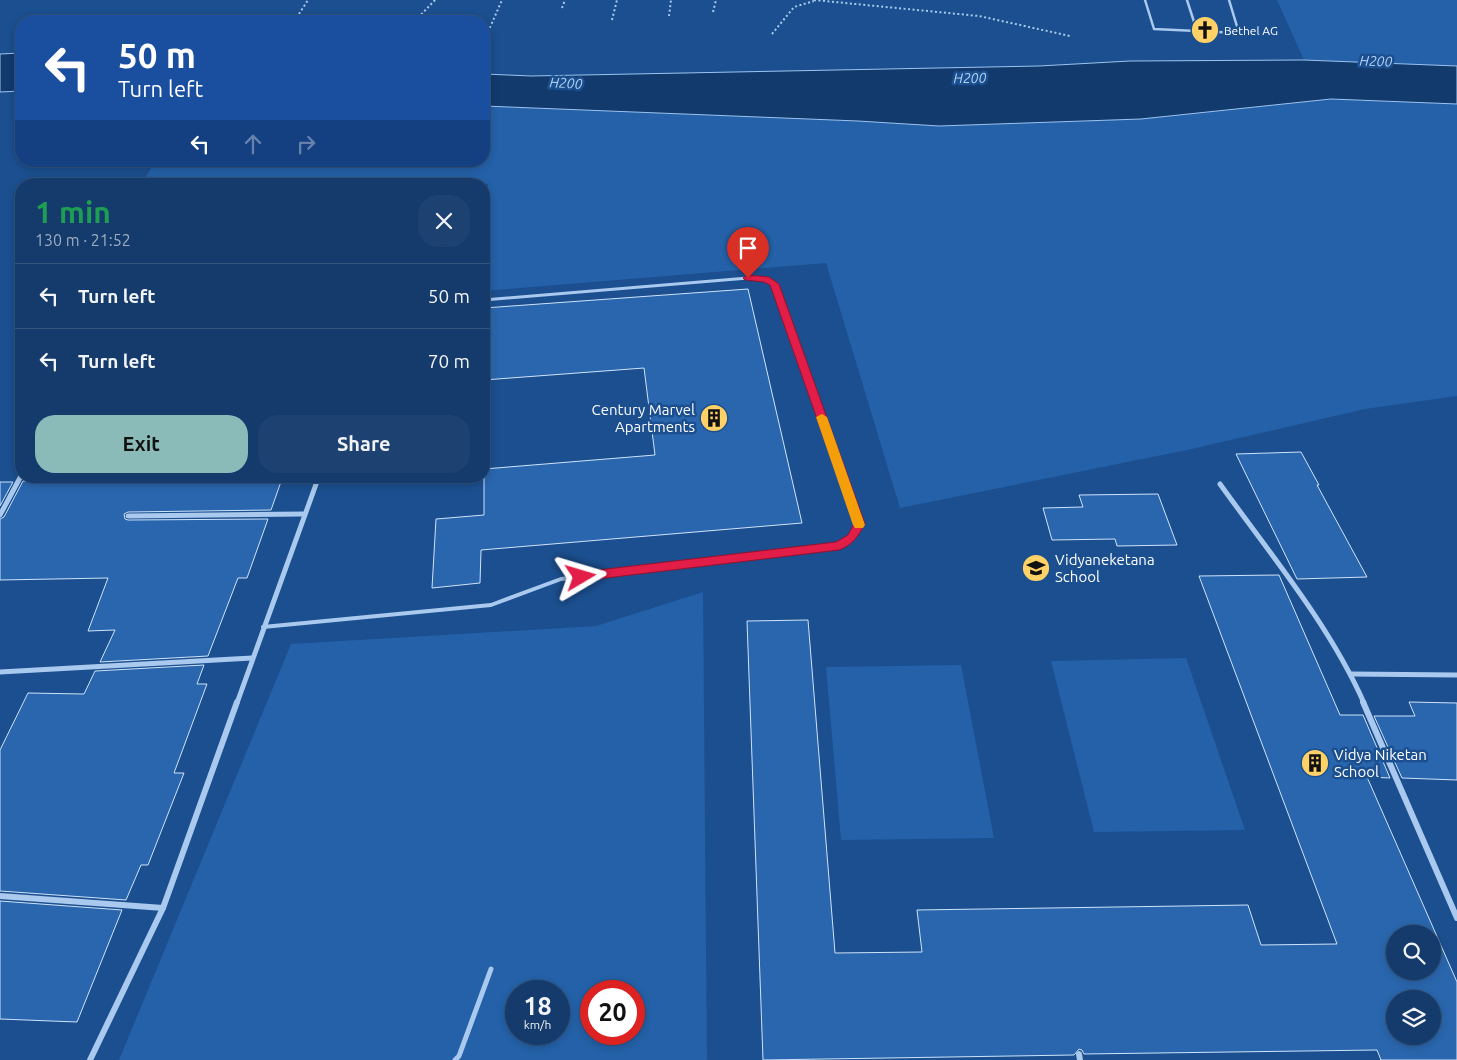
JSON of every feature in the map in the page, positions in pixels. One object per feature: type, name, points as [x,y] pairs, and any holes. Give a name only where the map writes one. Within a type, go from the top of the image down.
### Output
[{"type":"street","points":[[0,515],[17,483]]},
{"type":"street","points":[[90,1060],[163,908],[316,483]]},
{"type":"street","points":[[1220,484],[1331,640],[1351,674],[1457,918]]},
{"type":"street","points":[[128,516],[304,514]]},
{"type":"street","points":[[0,672],[252,658]]},
{"type":"street","points":[[1351,674],[1457,675]]},
{"type":"street","points":[[0,896],[163,908]]},
{"type":"lane","points":[[1145,0],[1154,30],[1239,33],[1229,0]]},
{"type":"lane","points":[[1186,0],[1197,31]]},
{"type":"lane","points":[[263,627],[491,605],[561,579],[839,546],[852,538],[860,524],[774,284],[766,279],[748,278],[490,300]]},
{"type":"lane","points":[[455,1060],[459,1056],[491,969]]},
{"type":"path","points":[[299,14],[308,0]]},
{"type":"path","points":[[421,15],[435,0]]},
{"type":"path","points":[[490,27],[502,0]]},
{"type":"path","points":[[562,8],[565,0]]},
{"type":"path","points":[[612,20],[617,0]]},
{"type":"path","points":[[669,16],[671,0]]},
{"type":"path","points":[[713,12],[716,0]]},
{"type":"path","points":[[772,34],[794,8],[814,1],[978,16],[1070,36]]},
{"type":"shaded area","points":[[1277,0],[1457,0],[1457,66],[1304,60]]},
{"type":"shaded area","points":[[1331,99],[1457,104],[1457,396],[1365,409],[1187,450],[900,508],[826,263],[490,291],[490,178],[145,178],[152,167],[490,167],[490,106],[939,126],[1141,119]]},
{"type":"shaded area","points":[[703,592],[707,1060],[119,1060],[291,644],[596,626]]},
{"type":"shaded area","points":[[1186,658],[1245,830],[1094,832],[1051,661]]},
{"type":"shaded area","points":[[961,665],[994,838],[841,840],[826,667]]},
{"type":"water","points":[[15,53],[15,91],[0,92],[0,54]]},
{"type":"water","name":"H200","points":[[1304,60],[1457,66],[1457,104],[1331,99],[1141,119],[939,126],[490,106],[490,74],[531,76],[1039,66],[1130,61]]},
{"type":"building","name":"Century Marvel Apartments","points":[[748,289],[802,523],[481,550],[480,583],[432,588],[436,519],[484,515],[484,483],[490,483],[490,469],[655,455],[644,368],[490,380],[490,308]]},
{"type":"building","points":[[1301,452],[1367,577],[1297,579],[1236,454]]},
{"type":"building","points":[[0,482],[13,482],[0,506]]},
{"type":"building","points":[[22,483],[281,483],[271,510],[128,512],[124,514],[125,519],[128,520],[268,519],[247,578],[238,578],[208,656],[100,662],[115,630],[88,631],[108,578],[0,580],[0,519],[4,517]]},
{"type":"building","points":[[1158,494],[1177,545],[1117,546],[1115,539],[1052,540],[1043,508],[1083,507],[1079,495]]},
{"type":"building","name":"Vidya Niketan School","points":[[1279,575],[1340,715],[1363,715],[1390,778],[1367,777],[1432,925],[1386,925],[1386,980],[1441,980],[1441,946],[1457,982],[1457,1060],[1381,1060],[1377,1050],[1084,1054],[1079,1049],[1074,1055],[763,1060],[747,621],[808,620],[835,953],[922,952],[917,910],[1248,905],[1261,945],[1337,944],[1199,576]]},
{"type":"building","points":[[204,665],[197,684],[207,684],[174,773],[184,773],[148,865],[141,865],[126,900],[0,891],[0,750],[28,693],[84,694],[95,671]]},
{"type":"building","points":[[1409,702],[1457,703],[1457,780],[1402,778],[1374,716],[1415,716]]},
{"type":"building","points":[[0,901],[122,910],[77,1022],[0,1019]]},
{"type":"slow traffic","points":[[822,417],[859,525]]},
{"type":"place","name":"Bethel AG","points":[[1205,30]]},
{"type":"place","name":"Century Marvel Apartments","points":[[714,418]]},
{"type":"place","name":"Vidyaneketana School","points":[[1036,568]]},
{"type":"place","name":"Vidya Niketan School","points":[[1315,763]]},
{"type":"route","points":[[581,577],[839,546],[852,538],[860,524],[774,284],[766,279],[748,278]]}]
